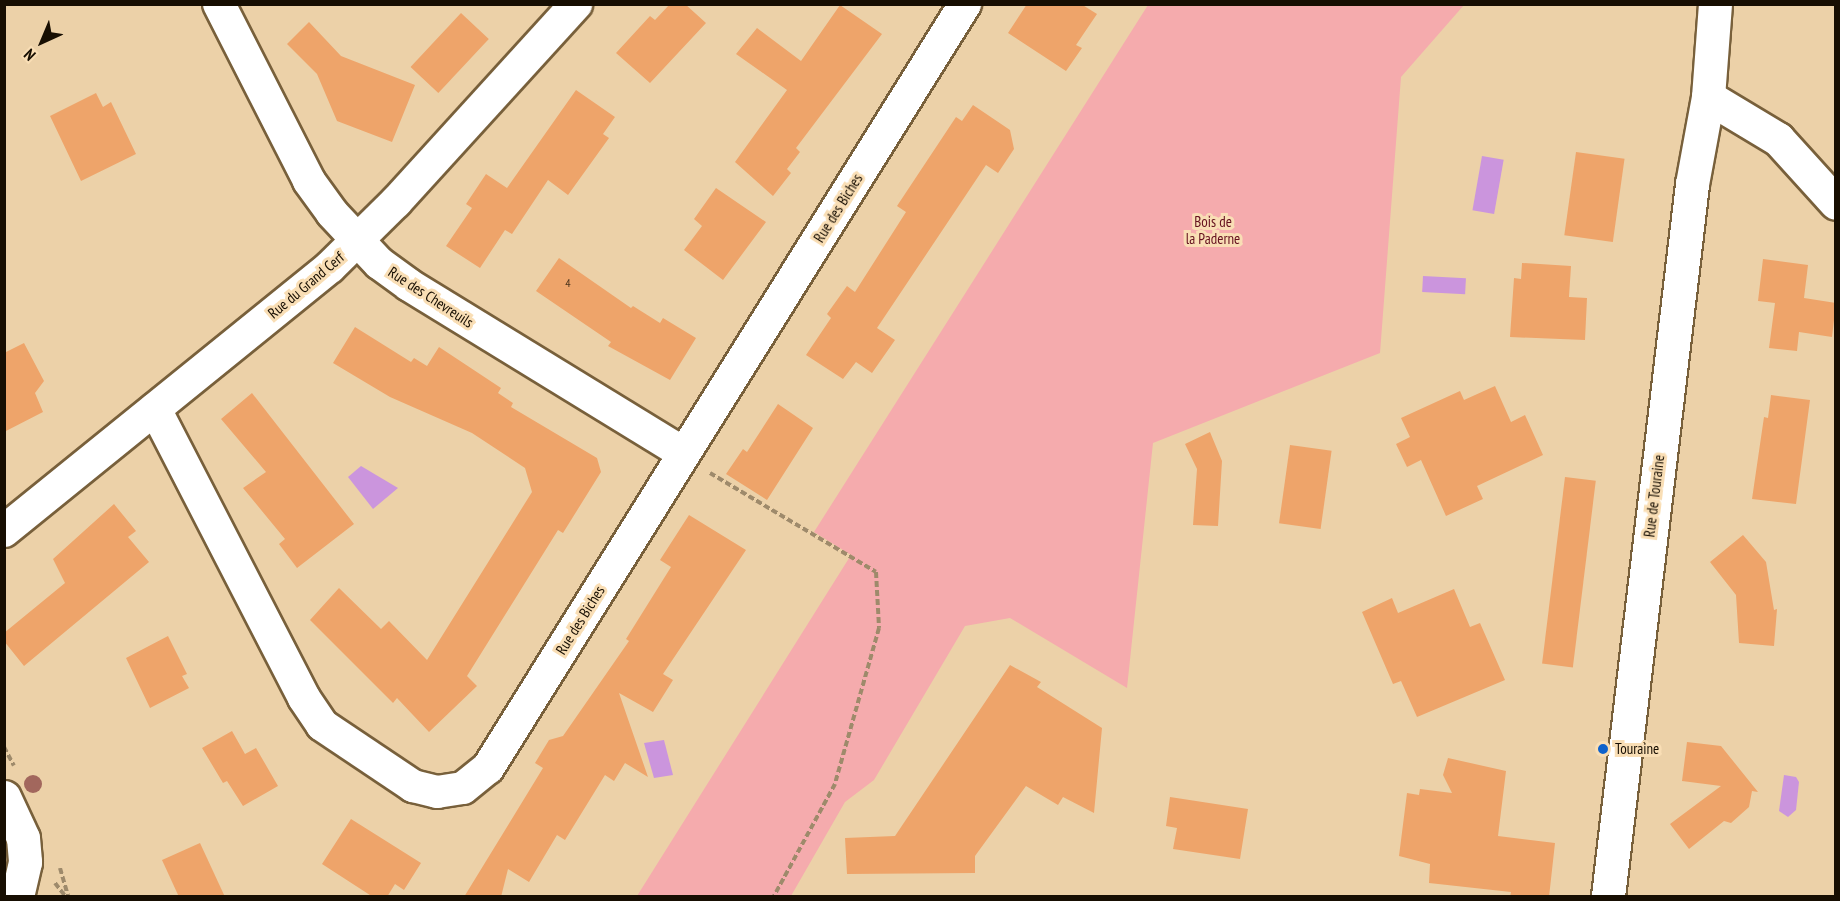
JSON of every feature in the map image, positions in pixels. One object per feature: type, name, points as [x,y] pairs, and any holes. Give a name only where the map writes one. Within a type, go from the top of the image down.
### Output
[{"type":"main road","name":"Rue de Touraine","points":[[1608,897],[1692,184],[1708,96],[1715,4]]},
{"type":"main road","points":[[1708,96],[1778,139],[1836,203]]},
{"type":"main road","points":[[4,797],[23,838],[25,862],[17,897]]},
{"type":"street","name":"Rue des Chevreuils","points":[[219,4],[309,181],[357,240],[410,285],[684,453]]},
{"type":"street","name":"Rue du Grand Cerf","points":[[4,531],[330,267],[576,4]]},
{"type":"street","name":"Rue des Biches","points":[[155,409],[312,713],[334,737],[413,786],[429,791],[463,788],[488,768],[965,4]]},
{"type":"path","points":[[684,453],[701,468],[876,572],[879,628],[835,784],[774,897]]},
{"type":"green space","name":"Bois de la Paderne","points":[[1148,5],[1464,5],[1401,77],[1380,353],[1153,443],[1127,688],[1010,618],[965,626],[874,780],[845,802],[791,896],[637,896],[851,555],[814,532]]},
{"type":"shaded area","points":[[1482,156],[1504,160],[1494,214],[1472,210]]},
{"type":"shaded area","points":[[1423,276],[1466,278],[1465,294],[1422,292]]},
{"type":"shaded area","points":[[361,466],[398,488],[373,509],[348,477]]},
{"type":"shaded area","points":[[664,740],[673,775],[654,778],[644,743]]},
{"type":"shaded area","points":[[1784,775],[1796,777],[1799,782],[1796,810],[1788,817],[1779,811]]},
{"type":"building","points":[[670,4],[685,4],[706,23],[650,83],[616,53],[650,16],[655,20]]},
{"type":"building","points":[[1027,4],[1081,4],[1097,14],[1076,45],[1082,48],[1066,71],[1008,33]]},
{"type":"building","points":[[840,5],[882,34],[796,148],[800,152],[787,169],[791,173],[773,196],[735,162],[787,90],[736,54],[757,28],[801,61]]},
{"type":"building","points":[[461,13],[489,39],[438,93],[411,67]]},
{"type":"building","points":[[309,22],[341,56],[415,85],[392,142],[337,121],[317,74],[287,44]]},
{"type":"building","points":[[576,90],[615,117],[603,134],[609,138],[568,195],[548,180],[512,234],[505,230],[480,268],[446,246],[472,208],[466,204],[486,174],[507,188]]},
{"type":"building","points":[[96,93],[103,107],[111,102],[136,154],[81,181],[50,116]]},
{"type":"building","points":[[973,105],[1010,130],[1014,149],[998,173],[986,165],[877,328],[895,340],[872,373],[856,362],[843,379],[806,355],[831,318],[827,314],[847,286],[855,292],[906,212],[897,206],[956,117],[962,121]]},
{"type":"building","points":[[1576,152],[1625,159],[1613,242],[1564,235]]},
{"type":"building","points":[[716,188],[766,222],[723,280],[684,250],[702,226],[694,219]]},
{"type":"building","points":[[559,258],[631,308],[633,306],[660,323],[663,318],[696,338],[670,380],[608,346],[611,342],[536,291]]},
{"type":"building","points":[[1763,259],[1808,265],[1804,298],[1836,303],[1832,337],[1799,332],[1797,351],[1769,348],[1775,303],[1758,301]]},
{"type":"building","points":[[1522,263],[1571,266],[1569,297],[1587,298],[1585,340],[1510,337],[1514,278],[1521,279]]},
{"type":"building","points":[[355,327],[411,362],[414,358],[427,366],[439,347],[501,388],[498,393],[513,403],[511,407],[597,458],[601,472],[563,533],[558,530],[467,676],[477,686],[429,732],[397,698],[393,703],[310,620],[339,588],[381,629],[389,621],[427,660],[532,492],[525,468],[472,433],[390,397],[333,363]]},
{"type":"building","points":[[24,343],[44,381],[35,393],[43,412],[4,432],[4,353]]},
{"type":"building","points":[[1495,386],[1511,422],[1525,415],[1543,455],[1477,486],[1483,499],[1446,516],[1421,460],[1407,467],[1396,444],[1410,437],[1401,418],[1460,391],[1464,400]]},
{"type":"building","points":[[252,393],[354,524],[297,568],[279,544],[285,539],[243,488],[266,472],[221,419]]},
{"type":"building","points":[[1771,395],[1810,400],[1796,504],[1752,499],[1764,417],[1768,418]]},
{"type":"building","points":[[778,404],[813,428],[767,500],[726,474],[743,449],[747,452]]},
{"type":"building","points":[[1210,432],[1222,461],[1218,526],[1193,525],[1197,469],[1185,444]]},
{"type":"building","points":[[1290,445],[1332,451],[1321,529],[1279,523]]},
{"type":"building","points":[[1565,477],[1596,481],[1573,667],[1542,664]]},
{"type":"building","points":[[114,504],[136,531],[128,537],[149,562],[24,666],[4,641],[4,633],[65,583],[53,559]]},
{"type":"building","points":[[689,515],[746,550],[663,674],[673,680],[653,712],[619,693],[648,777],[625,763],[614,781],[605,775],[565,840],[557,835],[529,882],[508,869],[501,897],[464,897],[543,768],[535,763],[549,740],[563,736],[629,641],[626,639],[671,567],[660,560]]},
{"type":"building","points":[[1743,535],[1766,562],[1774,610],[1777,609],[1774,646],[1739,643],[1736,595],[1710,562]]},
{"type":"building","points":[[1454,589],[1470,627],[1480,623],[1505,680],[1417,717],[1401,681],[1393,684],[1362,612],[1392,598],[1398,613]]},
{"type":"building","points":[[168,636],[187,674],[182,676],[189,688],[150,708],[126,658]]},
{"type":"building","points":[[1010,665],[1041,682],[1037,687],[1102,728],[1094,813],[1063,797],[1058,805],[1026,786],[975,856],[975,873],[847,874],[845,838],[895,836]]},
{"type":"building","points":[[232,731],[245,754],[256,748],[278,786],[243,806],[227,781],[223,783],[202,748]]},
{"type":"building","points":[[1687,742],[1721,746],[1758,792],[1752,791],[1749,807],[1731,823],[1724,821],[1689,849],[1670,824],[1721,786],[1682,781]]},
{"type":"building","points":[[1448,758],[1506,771],[1498,836],[1555,843],[1549,897],[1510,897],[1511,892],[1429,883],[1430,864],[1399,856],[1407,793],[1419,795],[1420,789],[1452,793],[1443,775]]},
{"type":"building","points":[[1170,797],[1248,809],[1240,859],[1173,849],[1177,828],[1166,826]]},
{"type":"building","points":[[351,819],[421,863],[404,890],[395,884],[387,897],[373,897],[322,864]]},
{"type":"building","points":[[200,843],[225,897],[179,897],[162,860]]},
{"type":"place","name":"Touraine","points":[[1603,749]]}]
